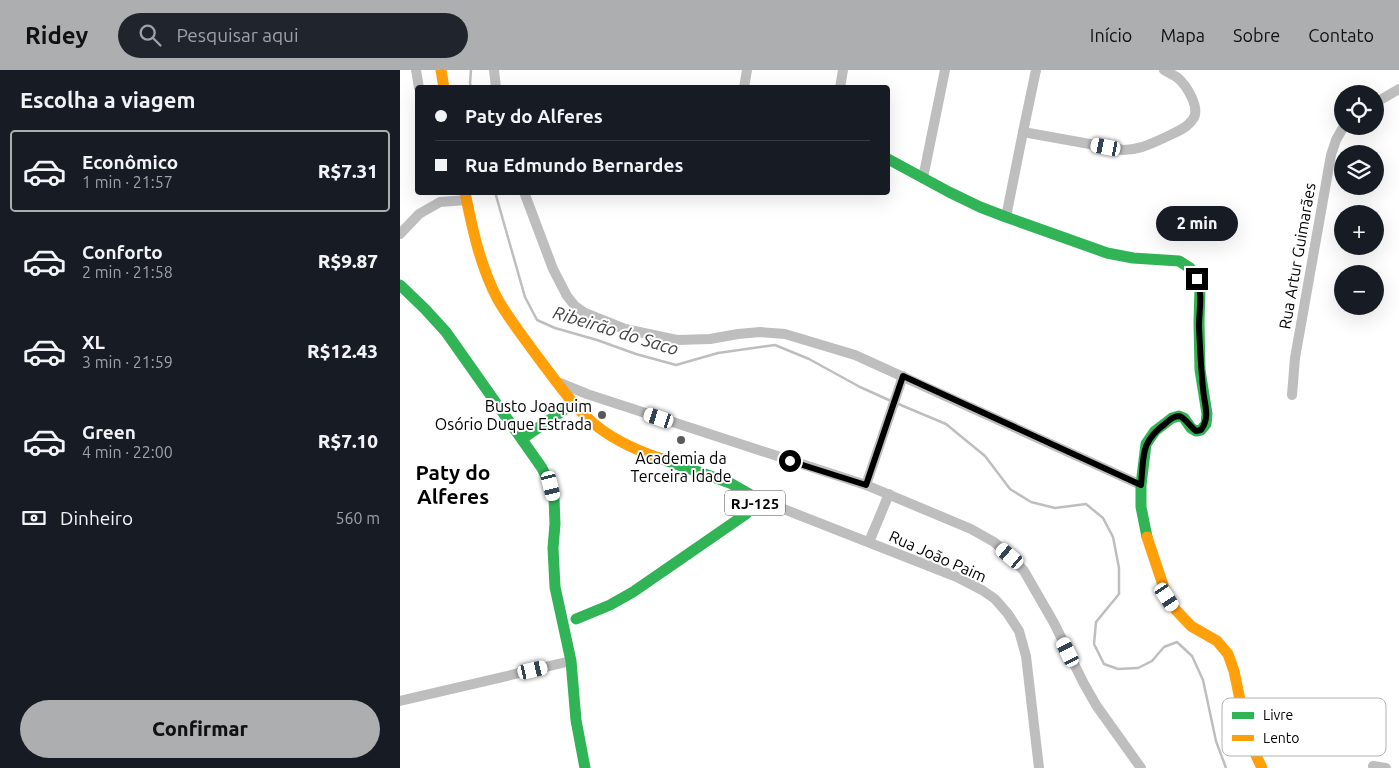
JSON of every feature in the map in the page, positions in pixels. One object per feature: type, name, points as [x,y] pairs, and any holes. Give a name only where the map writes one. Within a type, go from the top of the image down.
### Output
[{"type":"main road","points":[[441,70],[444,85]]},
{"type":"main road","points":[[890,160],[980,207],[1006,217],[1107,253],[1133,258],[1179,261],[1190,268],[1195,274],[1200,287],[1200,370],[1207,414],[1206,424],[1201,430],[1196,431],[1191,428],[1184,418],[1179,416],[1172,418],[1154,431],[1146,444],[1141,485],[1141,507],[1146,534],[1167,597],[1174,608],[1191,626],[1217,641],[1228,654],[1234,670],[1240,698]]},
{"type":"main road","name":"RJ-125","points":[[465,196],[478,249],[492,287],[509,319],[556,382],[598,428],[641,451],[745,489],[758,499],[746,514],[633,592],[576,627]]},
{"type":"main road","points":[[400,285],[426,309],[446,332],[542,468],[551,486],[554,498],[555,524],[553,548],[556,592],[571,661],[576,720],[585,768]]},
{"type":"main road","points":[[522,439],[574,403]]},
{"type":"main road","points":[[556,592],[568,608],[576,627],[571,661]]},
{"type":"main road","points":[[1255,756],[1262,768]]},
{"type":"street","points":[[416,70],[418,85]]},
{"type":"street","points":[[494,70],[496,85]]},
{"type":"street","points":[[744,85],[747,70]]},
{"type":"street","points":[[840,85],[843,70]]},
{"type":"street","points":[[923,178],[945,70]]},
{"type":"street","points":[[1006,217],[1036,70]]},
{"type":"street","points":[[1023,132],[1123,150],[1143,148],[1180,130],[1193,120],[1195,115],[1191,95],[1185,86],[1177,78],[1164,70]]},
{"type":"street","points":[[1384,98],[1399,89]]},
{"type":"street","name":"Rua Artur Guimarães","points":[[1292,395],[1295,358],[1331,155],[1339,135]]},
{"type":"street","points":[[525,195],[553,269],[567,296],[575,306],[585,313],[625,329],[677,340],[710,339],[760,332],[785,334],[855,355],[1141,485]]},
{"type":"street","points":[[400,234],[439,197],[465,196]]},
{"type":"street","points":[[866,485],[903,376]]},
{"type":"street","points":[[556,382],[587,394],[866,485],[971,529],[994,542],[1024,571],[1054,622],[1083,682],[1096,704],[1141,768]]},
{"type":"street","points":[[869,542],[889,494]]},
{"type":"street","name":"Rua João Paim","points":[[758,499],[957,577],[995,599],[1008,614],[1019,632],[1026,656],[1038,768]]},
{"type":"street","points":[[400,701],[571,661]]},
{"type":"street","points":[[1373,766],[1386,768]]},
{"type":"waterway","name":"Ribeirão do Saco","points":[[470,85],[471,70]]},
{"type":"waterway","name":"Ribeirão do Saco","points":[[496,195],[525,297],[537,320],[555,328],[676,365],[718,353],[775,345],[809,359],[860,387],[891,401]]},
{"type":"waterway","name":"Ribeirão do Saco","points":[[896,403],[946,424],[985,456],[1010,489],[1031,502],[1055,508],[1086,504],[1103,518],[1113,537],[1119,568],[1119,594],[1096,622],[1094,644],[1104,664],[1118,669],[1138,668],[1152,661],[1164,647],[1177,642],[1192,656],[1203,680],[1216,741],[1226,768]]},
{"type":"traffic: fast","points":[[890,160],[949,192],[1006,217],[1107,253],[1133,258],[1179,261],[1190,268],[1195,274],[1200,287],[1200,370],[1207,414],[1206,424],[1201,430],[1196,431],[1191,428],[1184,418],[1179,416],[1172,418],[1155,431],[1146,444],[1141,485],[1141,507],[1147,537]]},
{"type":"traffic: fast","points":[[400,285],[446,332],[542,468],[551,487],[554,498],[555,524],[553,548],[555,587],[571,661],[576,720],[585,768]]},
{"type":"traffic: fast","points":[[522,439],[574,403]]},
{"type":"traffic: fast","points":[[576,619],[610,605],[633,592],[746,514],[758,499],[730,483],[659,458]]},
{"type":"traffic: slow","points":[[441,70],[444,85]]},
{"type":"traffic: slow","points":[[466,195],[481,259],[497,298],[507,315],[578,409],[607,434],[659,458]]},
{"type":"traffic: slow","points":[[1147,537],[1167,597],[1174,608],[1191,626],[1217,641],[1228,654],[1240,698]]},
{"type":"traffic: slow","points":[[1256,756],[1262,768]]},
{"type":"place","name":"Busto Joaquim Osório Duque Estrada","points":[[602,415]]},
{"type":"place","name":"Academia da Terceira Idade","points":[[681,440]]},
{"type":"district","name":"Paty do Alferes","points":[[453,484]]},
{"type":"route","points":[[790,461],[866,485],[903,376],[1141,485],[1146,444],[1154,431],[1172,418],[1179,416],[1184,418],[1191,428],[1196,431],[1201,430],[1206,424],[1207,414],[1200,370],[1200,287],[1197,279]]}]
